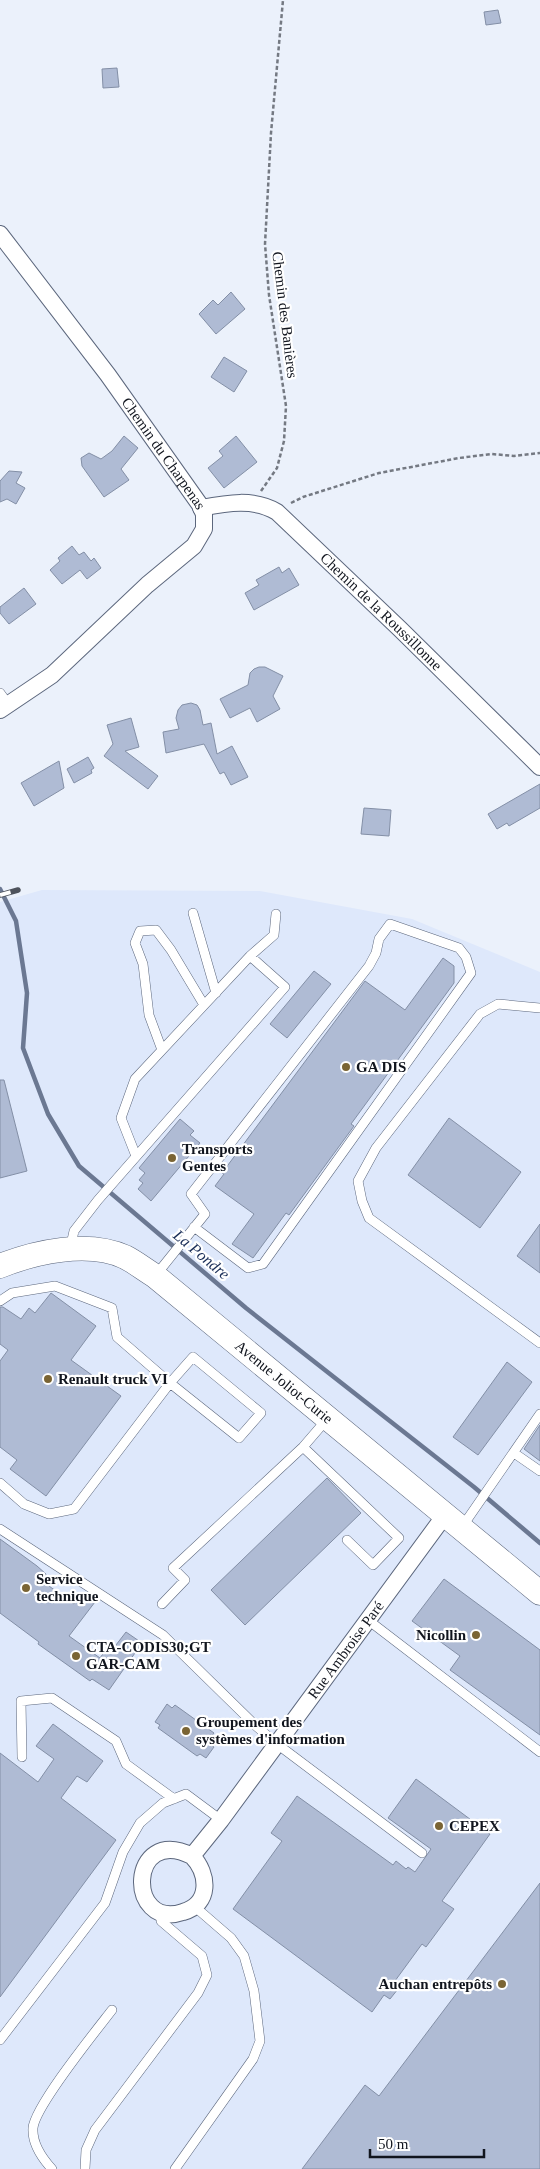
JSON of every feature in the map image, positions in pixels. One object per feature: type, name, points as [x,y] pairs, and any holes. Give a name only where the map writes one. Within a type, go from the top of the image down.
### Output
[{"type":"street","name":"Chemin du Charpenas","points":[[0,234],[5,251],[108,375],[202,508],[204,514],[204,529],[194,546],[147,585],[52,675],[3,702]]},
{"type":"street","name":"Chemin de la Roussillonne","points":[[202,508],[231,502],[262,504],[277,512],[426,654],[540,767]]},
{"type":"street","name":"Avenue Joliot-Curie","points":[[0,1266],[47,1251],[70,1249],[98,1251],[160,1268],[328,1418],[460,1518],[540,1593]]},
{"type":"street","name":"Rue Ambroise Paré","points":[[192,1856],[222,1820],[368,1620],[460,1518]]},
{"type":"street","points":[[177,1850],[192,1856],[200,1864],[205,1886],[202,1897],[194,1906],[185,1912],[174,1914],[162,1912],[145,1899],[141,1889],[141,1878],[144,1867],[151,1858],[160,1852],[177,1850]]},
{"type":"lane","points":[[193,913],[216,993]]},
{"type":"lane","points":[[136,1156],[121,1118],[135,1079],[250,956],[274,935],[276,914]]},
{"type":"lane","points":[[160,1268],[204,1214],[191,1194],[369,966],[376,953],[379,939],[390,924],[459,948],[466,957],[471,973],[263,1264],[248,1268],[194,1227]]},
{"type":"lane","points":[[162,1050],[149,1015],[143,964],[135,943],[140,931],[156,930],[171,950],[204,1005]]},
{"type":"lane","points":[[70,1249],[74,1232],[98,1200],[285,987],[250,956]]},
{"type":"lane","points":[[540,1008],[498,1004],[480,1014],[376,1148],[358,1181],[362,1201],[369,1218],[540,1342]]},
{"type":"lane","points":[[0,1301],[12,1292],[55,1286],[112,1308],[117,1337],[170,1383],[239,1438],[261,1413],[194,1357],[170,1383],[74,1509],[49,1514],[24,1504],[0,1483]]},
{"type":"lane","points":[[460,1518],[495,1481],[540,1414]]},
{"type":"lane","points":[[162,1604],[185,1580],[173,1568],[303,1446],[328,1418]]},
{"type":"lane","points":[[303,1446],[399,1538],[372,1565],[347,1540]]},
{"type":"lane","points":[[514,1453],[540,1471]]},
{"type":"lane","points":[[0,1529],[163,1635],[256,1726],[277,1744],[422,1852]]},
{"type":"lane","points":[[368,1620],[540,1752]]},
{"type":"lane","points":[[22,1757],[21,1701],[52,1698],[116,1741],[126,1764],[174,1799]]},
{"type":"lane","points":[[0,2040],[105,1903],[123,1852],[140,1823],[163,1803],[186,1794],[222,1820]]},
{"type":"lane","points":[[174,2169],[253,2059],[260,2041],[254,1991],[244,1956],[231,1938],[194,1906]]},
{"type":"lane","points":[[86,2169],[86,2150],[95,2130],[198,1993],[207,1975],[202,1956],[161,1921],[162,1912]]},
{"type":"lane","points":[[52,2169],[44,2161],[34,2142],[33,2127],[43,2103],[112,2010]]},
{"type":"path","name":"Chemin des Banières","points":[[252,504],[277,468],[284,441],[286,406],[269,295],[265,244],[271,133],[283,0]]},
{"type":"path","points":[[277,512],[303,497],[379,473],[492,454],[514,456],[540,454]]},
{"type":"shaded area","points":[[42,890],[260,891],[412,919],[540,972],[540,2169],[0,2169],[0,902]]},
{"type":"building","points":[[498,10],[501,23],[486,25],[484,12]]},
{"type":"building","points":[[117,68],[119,87],[103,88],[102,69]]},
{"type":"building","points":[[231,292],[245,309],[216,334],[199,314],[213,300],[218,305]]},
{"type":"building","points":[[224,357],[247,371],[234,392],[211,377]]},
{"type":"building","points":[[124,436],[138,448],[121,469],[129,480],[104,497],[82,466],[81,458],[89,453],[101,459],[112,451]]},
{"type":"building","points":[[236,436],[257,462],[224,488],[208,468],[223,456],[219,451]]},
{"type":"building","points":[[9,471],[22,472],[16,483],[25,488],[16,504],[7,499],[0,502],[0,481]]},
{"type":"building","points":[[72,546],[79,555],[84,552],[91,561],[94,558],[101,568],[87,579],[80,570],[62,584],[50,570],[60,561],[58,558]]},
{"type":"building","points":[[279,567],[282,573],[289,568],[299,585],[254,610],[245,593],[259,585],[256,580]]},
{"type":"building","points":[[24,588],[36,604],[9,624],[0,613],[0,607]]},
{"type":"building","points":[[259,667],[265,667],[283,676],[273,696],[280,709],[257,722],[250,708],[230,718],[220,699],[248,685],[250,673]]},
{"type":"building","points":[[191,703],[197,705],[200,710],[203,725],[211,723],[217,754],[232,746],[248,777],[231,785],[224,772],[220,774],[204,744],[166,753],[163,732],[179,729],[176,718],[178,710],[182,705]]},
{"type":"building","points":[[131,718],[139,747],[125,751],[158,776],[148,789],[104,756],[113,744],[107,725]]},
{"type":"building","points":[[88,757],[94,768],[91,770],[92,773],[74,783],[67,769]]},
{"type":"building","points":[[59,761],[64,788],[34,806],[21,783]]},
{"type":"building","points":[[540,784],[540,808],[509,826],[507,823],[497,829],[488,814]]},
{"type":"building","points":[[364,808],[391,810],[389,836],[361,834]]},
{"type":"building","name":"GA DIS","points":[[443,958],[454,966],[454,983],[351,1124],[354,1126],[289,1215],[286,1213],[253,1258],[232,1244],[254,1214],[215,1186],[224,1174],[222,1173],[365,981],[405,1010]]},
{"type":"building","points":[[314,971],[331,984],[287,1038],[270,1024]]},
{"type":"building","points":[[0,1080],[4,1080],[27,1171],[0,1178]]},
{"type":"building","points":[[449,1118],[521,1172],[480,1228],[408,1175]]},
{"type":"building","name":"Transports Gentes","points":[[180,1119],[194,1131],[190,1135],[200,1143],[151,1201],[138,1189],[143,1183],[139,1180],[145,1173],[139,1168]]},
{"type":"building","points":[[540,1224],[540,1273],[517,1256]]},
{"type":"building","name":"Renault truck VI","points":[[51,1293],[96,1326],[71,1360],[121,1396],[46,1496],[10,1469],[17,1460],[0,1447],[0,1361],[8,1350],[0,1344],[0,1307],[21,1319],[29,1308],[35,1313]]},
{"type":"building","points":[[507,1362],[532,1382],[478,1455],[453,1437]]},
{"type":"building","points":[[540,1425],[540,1461],[524,1449]]},
{"type":"building","points":[[327,1478],[361,1513],[245,1625],[211,1590]]},
{"type":"building","points":[[0,1539],[37,1566],[46,1574],[42,1581],[74,1604],[82,1593],[95,1602],[69,1636],[100,1658],[105,1651],[109,1654],[126,1632],[142,1643],[109,1690],[92,1679],[90,1681],[38,1644],[39,1642],[0,1613]]},
{"type":"building","name":"Nicollin","points":[[444,1579],[540,1650],[540,1735],[450,1670],[460,1656],[412,1621]]},
{"type":"building","name":"Groupement des systèmes d'information","points":[[167,1704],[172,1708],[175,1705],[214,1733],[207,1742],[214,1747],[206,1758],[200,1754],[197,1756],[158,1728],[160,1725],[155,1722]]},
{"type":"building","points":[[53,1724],[103,1761],[87,1782],[77,1776],[61,1798],[116,1840],[0,1997],[0,1753],[38,1782],[54,1759],[36,1746]]},
{"type":"building","points":[[416,1779],[490,1834],[442,1901],[454,1909],[426,1947],[422,1944],[392,1985],[398,1989],[390,1999],[384,1995],[372,2012],[233,1909],[282,1841],[271,1833],[297,1796],[393,1865],[396,1861],[406,1869],[408,1867],[415,1872],[431,1849],[388,1818]]},
{"type":"building","name":"Auchan entrepôts","points":[[540,1883],[540,2169],[302,2169],[365,2085],[379,2096]]},
{"type":"waterway","name":"La Pondre","points":[[0,889],[16,921],[27,993],[23,1048],[48,1114],[79,1166],[246,1308],[474,1487],[540,1543]]},
{"type":"railway","points":[[0,895],[18,890]]},
{"type":"place","name":"GA DIS","points":[[346,1067]]},
{"type":"place","name":"Transports Gentes","points":[[172,1158]]},
{"type":"place","name":"Renault truck VI","points":[[48,1379]]},
{"type":"place","name":"Service technique","points":[[26,1588]]},
{"type":"place","name":"Nicollin","points":[[476,1635]]},
{"type":"place","name":"CTA-CODIS30;GT GAR-CAM","points":[[76,1656]]},
{"type":"place","name":"Groupement des systèmes d'information","points":[[186,1731]]},
{"type":"place","name":"CEPEX","points":[[439,1826]]},
{"type":"place","name":"Auchan entrepôts","points":[[502,1984]]}]
